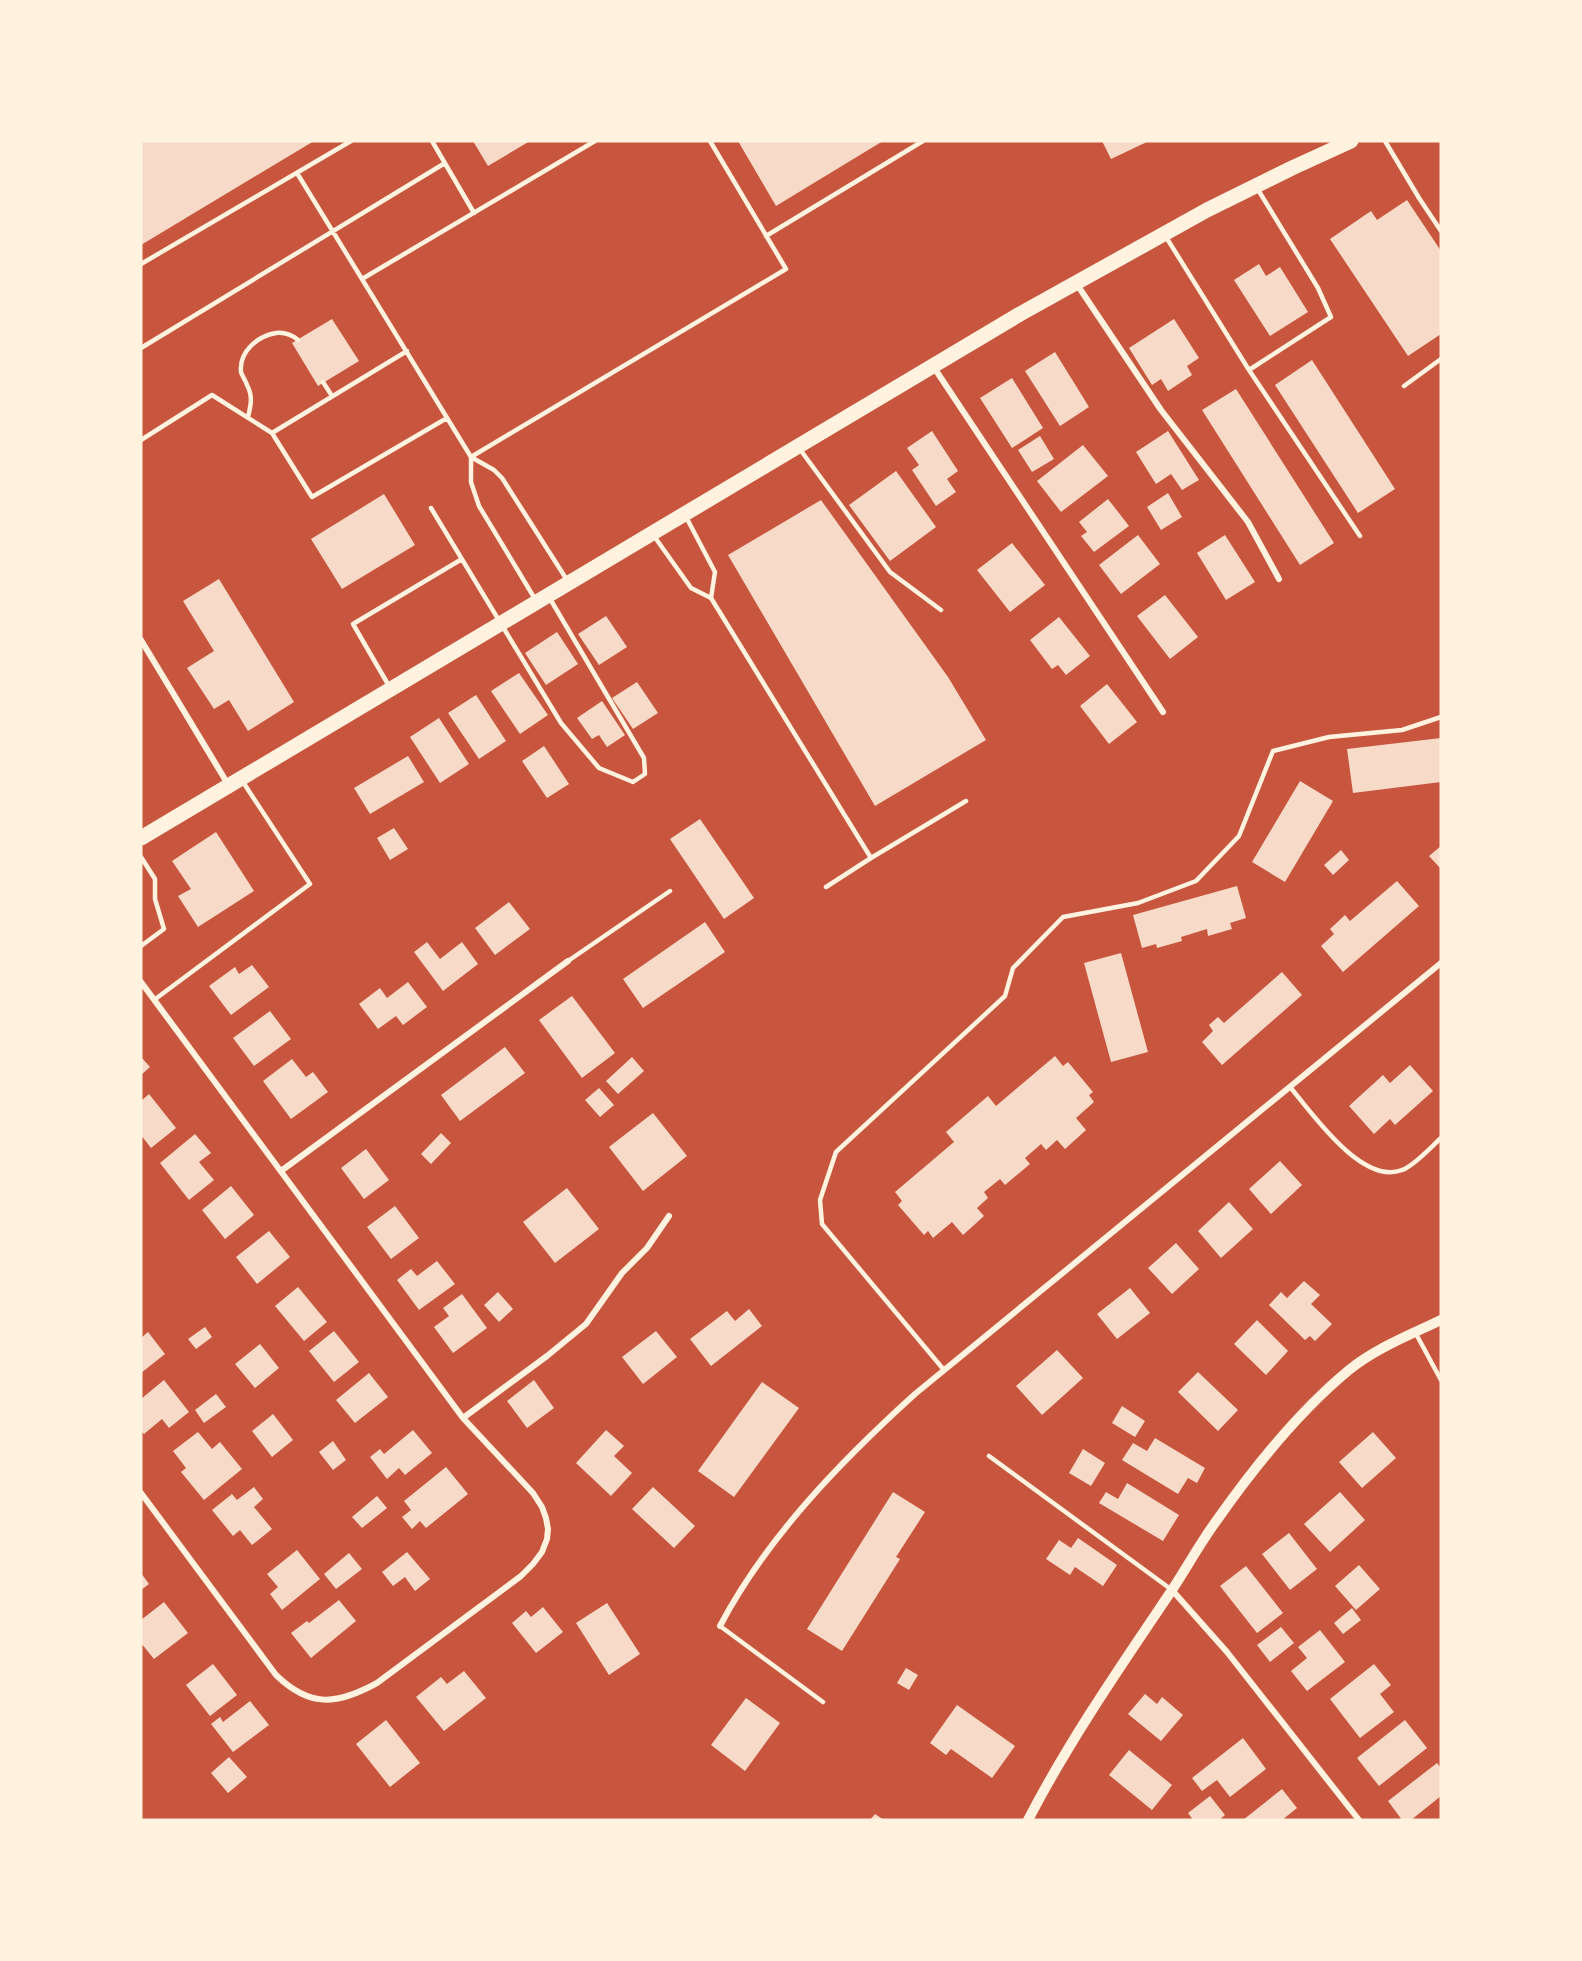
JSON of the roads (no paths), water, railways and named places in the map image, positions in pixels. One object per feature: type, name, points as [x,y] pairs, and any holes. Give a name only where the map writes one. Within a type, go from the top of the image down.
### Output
[{"type":"main road","points":[[141,838],[1076,282],[1207,210],[1352,141]]},
{"type":"street","points":[[1076,282],[1161,410],[1248,522],[1279,579]]},
{"type":"street","points":[[932,366],[1163,712]]},
{"type":"street","points":[[141,640],[235,783]]},
{"type":"street","points":[[281,1172],[568,961]]},
{"type":"street","points":[[720,1626],[750,1576],[819,1490],[892,1414],[1441,963]]},
{"type":"street","points":[[141,982],[463,1418],[533,1493],[546,1518],[547,1539],[542,1552],[521,1576],[377,1683],[344,1698],[322,1700],[290,1689],[276,1675],[141,1493]]},
{"type":"street","points":[[463,1418],[586,1324],[622,1273],[647,1248],[669,1216]]},
{"type":"street","points":[[1028,1820],[1111,1680],[1216,1521],[1268,1452],[1310,1406],[1350,1369],[1393,1342],[1441,1320]]},
{"type":"street","points":[[1172,1590],[1227,1652],[1359,1820]]},
{"type":"lane","points":[[141,264],[351,141]]},
{"type":"lane","points":[[432,141],[474,213]]},
{"type":"lane","points":[[362,279],[595,141]]},
{"type":"lane","points":[[471,457],[786,269],[710,141]]},
{"type":"lane","points":[[766,236],[923,141]]},
{"type":"lane","points":[[1385,141],[1441,231]]},
{"type":"lane","points":[[141,348],[445,163]]},
{"type":"lane","points":[[297,172],[471,457],[494,470],[502,478],[569,584]]},
{"type":"lane","points":[[1249,370],[1331,317],[1318,288],[1256,186]]},
{"type":"lane","points":[[1165,234],[1249,370],[1360,536]]},
{"type":"lane","points":[[248,417],[252,404],[251,391],[241,373],[244,355],[254,342],[267,335],[280,332],[292,334],[298,340]]},
{"type":"lane","points":[[272,433],[407,351]]},
{"type":"lane","points":[[1404,386],[1441,359]]},
{"type":"lane","points":[[323,382],[332,396]]},
{"type":"lane","points":[[141,440],[212,395],[272,433],[312,497],[447,418]]},
{"type":"lane","points":[[798,446],[890,572],[942,610]]},
{"type":"lane","points":[[431,508],[561,723],[599,768],[633,782],[645,774],[644,758],[543,599],[479,506],[471,482],[471,457]]},
{"type":"lane","points":[[685,514],[715,572],[711,598]]},
{"type":"lane","points":[[652,534],[691,588],[711,598],[871,858]]},
{"type":"lane","points":[[391,690],[353,624],[462,559]]},
{"type":"lane","points":[[944,1370],[822,1224],[820,1200],[836,1152],[1005,996],[1014,968],[1063,917],[1138,903],[1196,881],[1239,836],[1273,751],[1329,737],[1402,730],[1441,717]]},
{"type":"lane","points":[[154,1000],[310,884],[235,783]]},
{"type":"lane","points":[[826,887],[966,801]]},
{"type":"lane","points":[[141,856],[155,879],[155,899],[164,929],[141,945]]},
{"type":"lane","points":[[568,961],[670,891]]},
{"type":"lane","points":[[1290,1087],[1342,1148],[1377,1171],[1391,1173],[1404,1170],[1441,1138]]},
{"type":"lane","points":[[1415,1332],[1441,1380]]},
{"type":"lane","points":[[990,1456],[1172,1590]]},
{"type":"lane","points":[[720,1626],[823,1702]]}]
